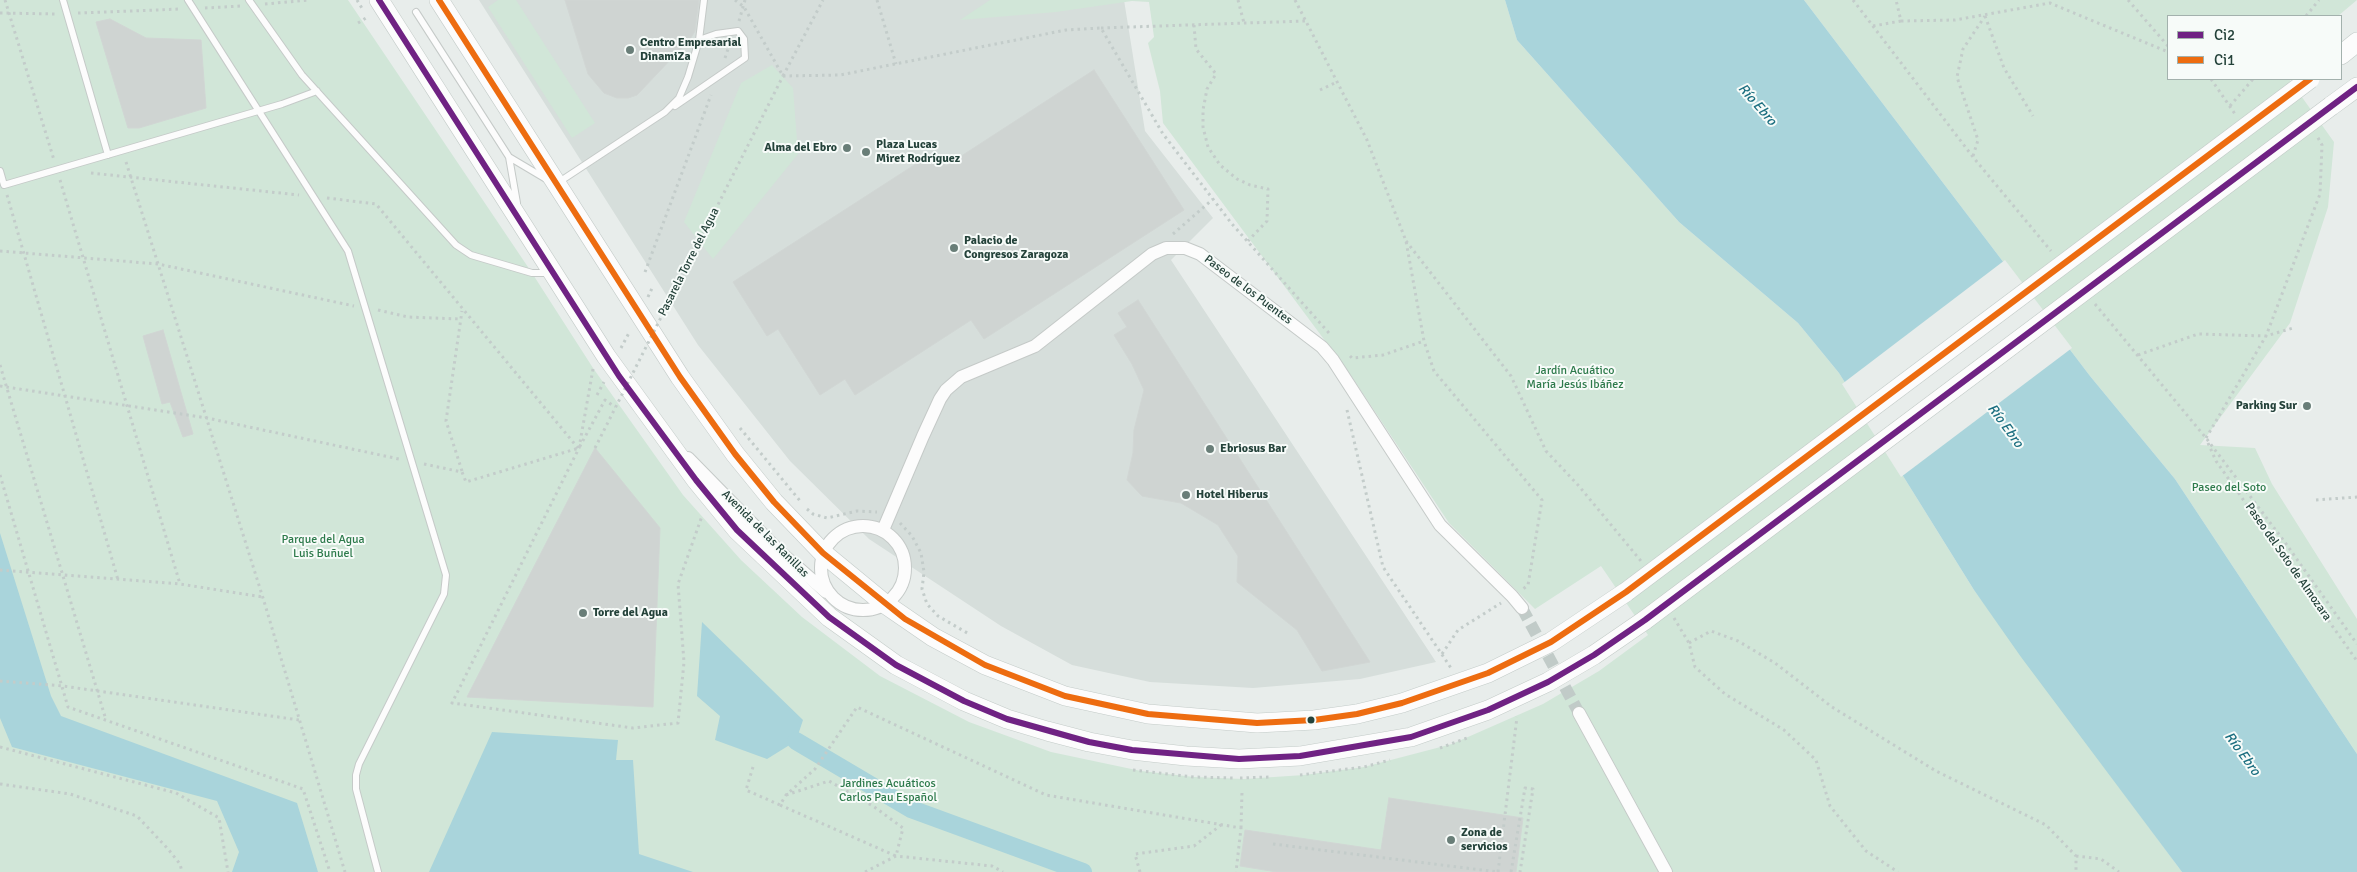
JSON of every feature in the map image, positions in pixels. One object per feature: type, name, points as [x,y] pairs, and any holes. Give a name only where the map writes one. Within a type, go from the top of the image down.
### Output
[{"type":"main road","name":"Avenida de las Ranillas","points":[[380,0],[612,365],[737,530],[829,617],[896,665],[964,701],[1007,719],[1089,742],[1132,750],[1239,759],[1300,756],[1350,749],[1411,737],[1488,710],[1548,682],[1594,655],[1646,620],[2357,86]]},
{"type":"main road","name":"Avenida de las Ranillas","points":[[438,0],[680,377],[735,454],[822,561],[933,637],[985,665],[1066,696],[1148,714],[1279,723],[1357,714],[1402,703],[1458,685],[1517,660],[1551,642],[1626,592],[2309,80]]},
{"type":"main road","points":[[2342,54],[2357,42]]},
{"type":"street","name":"Paseo de los Puentes","points":[[883,530],[937,406],[946,390],[961,377],[1035,346],[1152,254],[1166,248],[1185,248],[1200,254],[1322,347],[1333,360],[1440,525],[1522,608]]},
{"type":"street","name":"Avenida de las Ranillas","points":[[667,440],[690,460],[780,552],[831,595],[848,607],[859,610],[869,610],[885,604]]},
{"type":"street","points":[[822,561],[833,538],[848,528],[860,525],[883,530],[897,543],[904,561],[902,583],[885,604]]},
{"type":"street","name":"Avenida de las Ranillas","points":[[822,561],[821,600],[829,617]]},
{"type":"street","name":"Avenida de las Ranillas","points":[[822,561],[825,586],[831,595]]},
{"type":"street","points":[[1579,714],[1666,872]]},
{"type":"lane","points":[[63,0],[108,155]]},
{"type":"lane","points":[[188,0],[348,251],[446,575],[447,586],[444,594],[359,764],[356,775],[356,789],[378,872]]},
{"type":"lane","points":[[665,112],[680,98],[688,77],[699,40],[704,0]]},
{"type":"lane","points":[[251,3],[302,75],[462,251],[532,273],[553,272]]},
{"type":"lane","points":[[416,12],[509,158],[519,219]]},
{"type":"lane","points":[[509,158],[556,184],[717,79],[745,58],[746,46],[743,36],[735,31],[699,40]]},
{"type":"lane","points":[[0,171],[4,185],[317,91]]},
{"type":"path","points":[[5,0],[180,584]]},
{"type":"path","points":[[0,13],[67,14],[309,0]]},
{"type":"path","points":[[735,0],[744,7],[783,76],[840,75],[1066,30],[1306,20]]},
{"type":"path","points":[[645,272],[745,0]]},
{"type":"path","name":"Pasarela Torre del Agua","points":[[595,448],[823,0]]},
{"type":"path","points":[[877,0],[896,64]]},
{"type":"path","points":[[1238,0],[1244,23]]},
{"type":"path","points":[[1295,0],[1367,140],[1406,241],[1424,341],[1434,371],[1542,500],[1528,585],[1458,630],[1442,654]]},
{"type":"path","points":[[1853,0],[1973,157],[2056,258]]},
{"type":"path","points":[[1896,0],[1901,21]]},
{"type":"path","points":[[2128,0],[2167,45]]},
{"type":"path","points":[[2307,15],[2319,0]]},
{"type":"path","points":[[1873,26],[1901,21],[1955,20],[2050,3],[2167,52]]},
{"type":"path","points":[[1973,157],[1978,140],[1958,77],[1963,49],[1985,15]]},
{"type":"path","points":[[1985,15],[2004,68],[2033,116]]},
{"type":"path","points":[[1194,25],[1196,49],[1216,74],[1208,89],[1203,110],[1202,127],[1208,147],[1220,165],[1237,179],[1250,185],[1268,189],[1267,221],[1248,241]]},
{"type":"path","points":[[1101,28],[1163,134],[1248,241],[1333,336]]},
{"type":"path","points":[[2212,80],[2236,116]]},
{"type":"path","points":[[2230,106],[2252,80]]},
{"type":"path","points":[[1320,90],[1337,82]]},
{"type":"path","points":[[2206,438],[2266,336],[2320,194],[2322,145],[2316,134]]},
{"type":"path","points":[[126,162],[263,598],[345,872]]},
{"type":"path","points":[[4,185],[118,580]]},
{"type":"path","points":[[1171,236],[1213,199]]},
{"type":"path","points":[[1406,241],[1511,376],[1546,451],[1578,485],[1642,564]]},
{"type":"path","points":[[0,251],[158,264],[408,317],[461,319]]},
{"type":"path","points":[[597,395],[653,286]]},
{"type":"path","points":[[645,287],[653,299]]},
{"type":"path","name":"Paseo del Soto de Almozara","points":[[2091,299],[2206,438],[2284,541],[2357,644]]},
{"type":"path","points":[[462,310],[446,421],[466,482],[579,448]]},
{"type":"path","points":[[662,312],[667,320]]},
{"type":"path","points":[[2138,355],[2198,334],[2266,336],[2293,328]]},
{"type":"path","points":[[1345,351],[1352,358],[1383,355],[1424,341]]},
{"type":"path","points":[[0,365],[106,720]]},
{"type":"path","points":[[579,448],[593,368]]},
{"type":"path","points":[[0,386],[207,418],[462,472]]},
{"type":"path","points":[[615,407],[606,400],[579,448],[452,703],[633,728],[678,723],[684,662],[678,584],[702,516]]},
{"type":"path","points":[[1347,410],[1383,567],[1451,668]]},
{"type":"path","points":[[738,425],[803,505],[814,514],[820,517],[834,518],[845,513],[865,510],[889,516],[905,527],[918,547],[924,564],[923,594],[930,609],[938,616],[977,639]]},
{"type":"path","name":"Paseo del Soto de Almozara","points":[[2206,438],[2216,462],[2357,661]]},
{"type":"path","points":[[0,474],[27,573],[68,707],[303,789],[330,872]]},
{"type":"path","points":[[2316,500],[2357,497]]},
{"type":"path","points":[[0,570],[180,584],[263,598]]},
{"type":"path","points":[[1670,612],[1689,643],[1695,667],[1717,687],[1784,730],[1816,760],[1830,806],[1866,851],[1898,872]]},
{"type":"path","points":[[1689,643],[1711,631],[1738,641],[1775,663],[1832,707],[1936,771],[2046,825],[2076,856],[2101,859],[2119,872]]},
{"type":"path","points":[[0,681],[63,686],[298,720]]},
{"type":"path","points":[[780,805],[786,795],[815,769],[857,707],[1046,795],[1241,828]]},
{"type":"path","points":[[1273,844],[1498,872],[1517,717]]},
{"type":"path","points":[[0,747],[176,793],[219,818],[228,872]]},
{"type":"path","points":[[753,767],[746,790],[896,856],[992,866],[1003,872]]},
{"type":"path","points":[[786,795],[829,781],[873,806],[903,828],[896,856],[865,872]]},
{"type":"path","points":[[0,784],[70,794],[138,816],[168,848],[180,864],[182,872]]},
{"type":"path","points":[[1511,872],[1524,788],[1533,789],[1520,872]]},
{"type":"path","points":[[1236,872],[1241,828],[1242,792]]},
{"type":"path","points":[[1140,872],[1136,854],[1194,846],[1222,825]]},
{"type":"path","points":[[2076,856],[2076,872]]},
{"type":"shaded area","points":[[479,0],[1124,0],[1145,131],[1213,218],[1171,260],[1436,662],[1360,679],[1253,688],[1150,682],[1072,665],[1001,626],[869,539],[790,461],[698,345]]},
{"type":"green space","name":"Parque del Agua Luis Buñuel","points":[[0,0],[348,0],[532,273],[593,368],[683,495],[741,560],[802,617],[880,676],[969,722],[1051,752],[1141,771],[1194,777],[1244,779],[1304,775],[1364,767],[1452,744],[1543,704],[1599,671],[1648,635],[1601,566],[1535,609],[1449,523],[1352,377],[1163,123],[1160,91],[1148,43],[1154,37],[1149,2],[1132,1],[1056,12],[960,20],[990,0],[1505,0],[1517,40],[1679,222],[1798,323],[1839,373],[1974,590],[2182,872],[0,872]]},
{"type":"green space","points":[[498,0],[516,0],[595,123],[572,138],[488,7]]},
{"type":"green space","name":"Paseo del Soto","points":[[1804,0],[2357,0],[2339,15],[2167,15],[2167,80],[2290,80],[2334,142],[2328,207],[2290,323],[2200,445],[2255,448],[2272,484],[2357,619],[2357,754],[2175,479],[2090,376]]},
{"type":"green space","points":[[772,65],[793,88],[798,154],[713,259],[684,222],[741,83]]},
{"type":"water","name":"Río Ebro","points":[[1505,0],[1804,0],[2090,376],[2175,479],[2357,754],[2357,872],[2182,872],[2021,657],[1974,590],[1839,373],[1798,323],[1679,222],[1517,40]]},
{"type":"water","points":[[0,533],[51,696],[61,716],[297,803],[318,872],[232,872],[239,852],[217,801],[12,747],[0,718]]},
{"type":"water","points":[[702,622],[803,720],[796,741],[767,759],[715,740],[720,716],[697,696]]},
{"type":"water","points":[[492,732],[618,740],[616,760],[633,760],[639,854],[693,872],[429,872]]},
{"type":"pier","points":[[2005,260],[2072,348],[1901,477],[1842,384]]},
{"type":"building","name":"Centro Empresarial DinamiZa","points":[[565,0],[699,0],[695,31],[690,39],[637,95],[628,98],[617,98],[604,93],[588,74]]},
{"type":"building","points":[[110,19],[146,38],[201,40],[206,108],[139,128],[128,128],[96,22]]},
{"type":"building","name":"Palacio de Congresos Zaragoza","points":[[1094,70],[1184,210],[984,339],[971,320],[855,395],[845,379],[820,395],[778,329],[767,336],[733,282],[936,151],[946,166]]},
{"type":"building","points":[[1138,300],[1370,662],[1322,671],[1297,630],[1237,582],[1238,556],[1218,525],[1181,503],[1142,496],[1127,480],[1133,453],[1134,430],[1144,390],[1132,364],[1114,335],[1127,327],[1118,313]]},
{"type":"building","points":[[163,330],[193,434],[183,437],[170,402],[162,404],[143,336]]},
{"type":"building","name":"Torre del Agua","points":[[595,448],[660,528],[653,707],[467,697]]},
{"type":"building","name":"Zona de servicios","points":[[1389,798],[1523,818],[1516,872],[1277,872],[1240,866],[1245,830],[1381,850]]},
{"type":"waterway","points":[[796,741],[911,809],[1083,872]]},
{"type":"tunnel","points":[[1522,608],[1579,713]]},
{"type":"transit line","name":"Ci2","points":[[379,0],[619,376],[696,480],[737,530],[829,617],[896,665],[964,701],[1007,719],[1089,742],[1132,750],[1239,759],[1300,756],[1411,737],[1488,710],[1548,682],[1594,655],[1645,620],[2357,87]]},
{"type":"transit line","name":"Ci1","points":[[439,0],[680,377],[735,454],[774,502],[823,553],[905,619],[985,665],[1065,696],[1148,714],[1257,723],[1314,720],[1357,714],[1402,703],[1488,673],[1551,642],[1626,592],[2309,80]]},
{"type":"place","name":"Centro Empresarial DinamiZa","points":[[630,50]]},
{"type":"place","name":"Alma del Ebro","points":[[847,148]]},
{"type":"place","name":"Plaza Lucas Miret Rodríguez","points":[[866,152]]},
{"type":"place","name":"Palacio de Congresos Zaragoza","points":[[954,248]]},
{"type":"place","name":"Parking Sur","points":[[2307,406]]},
{"type":"place","name":"Ebriosus Bar","points":[[1210,449]]},
{"type":"place","name":"Hotel Hiberus","points":[[1186,495]]},
{"type":"place","name":"Torre del Agua","points":[[583,613]]},
{"type":"place","name":"Zona de servicios","points":[[1451,840]]},
{"type":"park label","name":"Jardín Acuático María Jesús Ibáñez","points":[[1575,378]]},
{"type":"park label","name":"Jardines Acuáticos Carlos Pau Español","points":[[888,791]]}]
